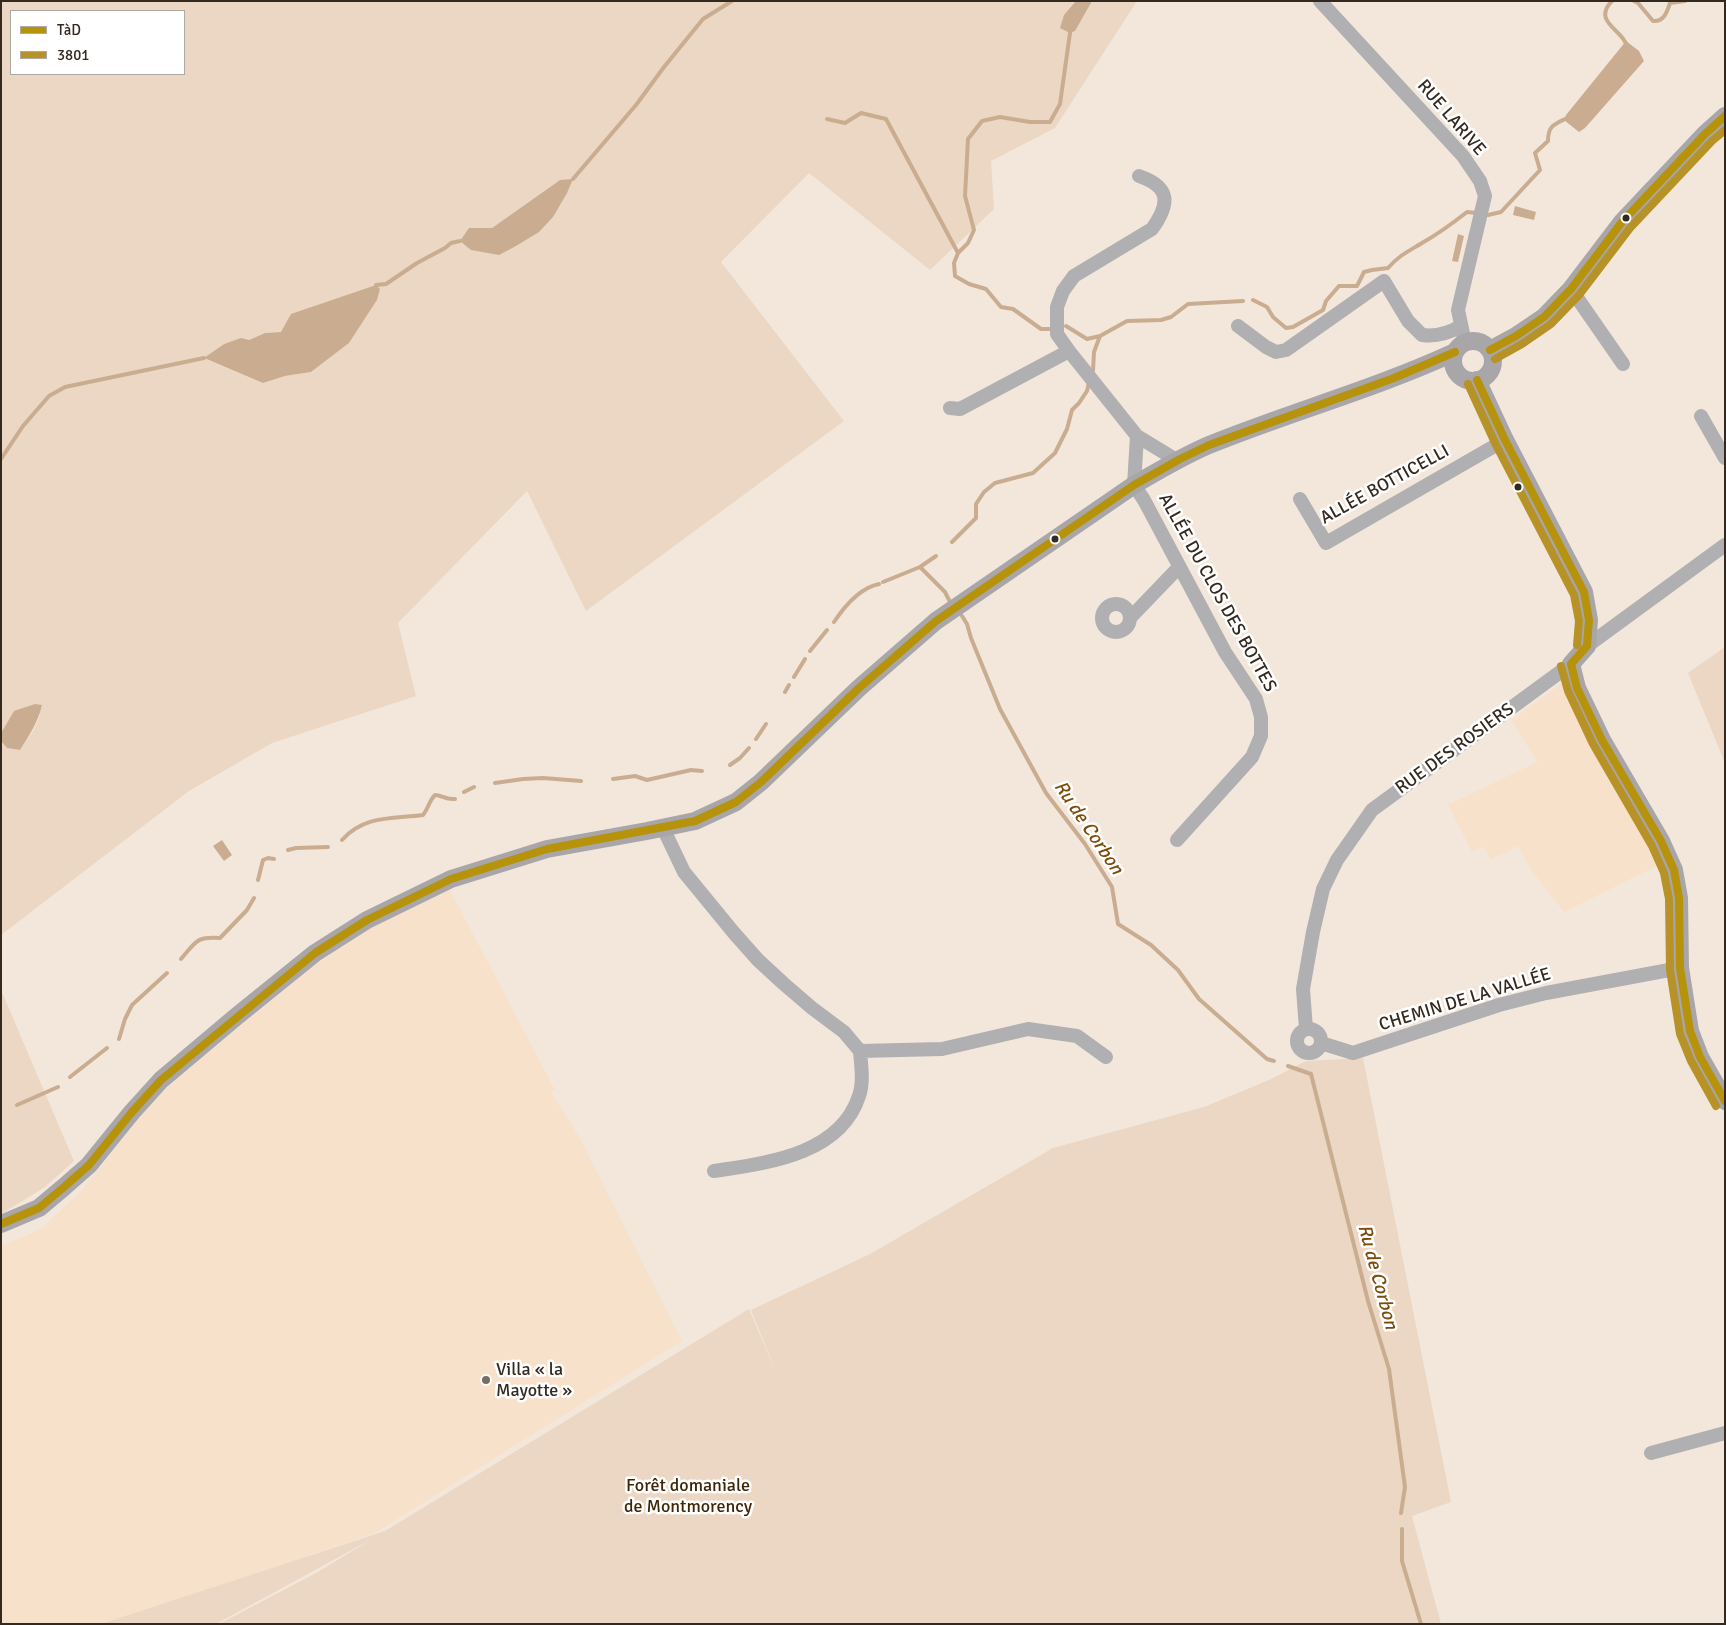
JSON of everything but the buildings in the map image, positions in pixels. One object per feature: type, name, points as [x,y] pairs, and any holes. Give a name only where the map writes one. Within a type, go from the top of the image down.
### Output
[{"type":"main road","points":[[1490,350],[1516,336],[1544,317],[1571,289],[1622,222],[1705,134],[1725,116]]},
{"type":"main road","points":[[1,1224],[39,1208],[89,1165],[161,1080],[315,954],[368,920],[442,883],[489,866],[547,849],[695,821],[743,797],[860,688],[936,621],[1134,485],[1208,446],[1415,371],[1459,347],[1476,341],[1490,350],[1492,356],[1491,368],[1483,378],[1477,380],[1466,379],[1458,373],[1459,347]]},
{"type":"main road","points":[[1477,380],[1505,440],[1584,592],[1588,620],[1587,646]]},
{"type":"main road","name":"RUE DES ROSIERS","points":[[1571,664],[1587,646]]},
{"type":"main road","points":[[1571,664],[1576,688],[1602,740],[1661,841],[1674,870],[1679,898],[1680,968],[1690,1031],[1700,1057],[1725,1102]]},
{"type":"street","name":"RUE LARIVE","points":[[1320,1],[1463,156],[1480,181],[1485,196],[1458,310],[1459,347]]},
{"type":"street","points":[[1139,176],[1152,180],[1160,188],[1166,203],[1161,217],[1152,229],[1074,276],[1063,290],[1057,307],[1057,334],[1137,436],[1178,461]]},
{"type":"street","points":[[1238,326],[1266,348],[1276,352],[1286,350],[1384,281],[1408,321],[1422,335],[1438,335],[1452,331],[1459,347]]},
{"type":"street","points":[[1571,289],[1623,364]]},
{"type":"street","points":[[950,408],[960,409],[1069,351]]},
{"type":"street","points":[[1701,416],[1725,458]]},
{"type":"street","points":[[1134,485],[1137,436]]},
{"type":"street","name":"ALLÉE BOTTICELLI","points":[[1300,499],[1326,543],[1505,440]]},
{"type":"street","name":"ALLÉE DU CLOS DES BOTTES","points":[[1134,485],[1144,500],[1225,652],[1256,699],[1262,717],[1262,728],[1252,757],[1177,840]]},
{"type":"street","name":"RUE DES ROSIERS","points":[[1587,646],[1725,545]]},
{"type":"street","points":[[1131,617],[1179,567]]},
{"type":"street","name":"RUE DES ROSIERS","points":[[1306,1029],[1304,989],[1313,932],[1323,889],[1337,860],[1372,810],[1571,664]]},
{"type":"street","points":[[663,828],[684,872],[734,933],[758,960],[812,1008],[844,1032],[860,1051],[862,1082],[859,1096],[843,1124],[827,1139],[808,1148],[764,1163],[714,1171]]},
{"type":"street","name":"CHEMIN DE LA VALLÉE","points":[[1321,1043],[1353,1053],[1499,1005],[1546,993],[1680,968]]},
{"type":"street","points":[[1310,1028],[1318,1032],[1321,1043],[1317,1050],[1309,1053],[1302,1051],[1297,1044],[1298,1036],[1310,1028]]},
{"type":"street","points":[[860,1051],[942,1049],[1028,1029],[1077,1036],[1106,1057]]},
{"type":"street","points":[[1652,1453],[1725,1433]]},
{"type":"shaded area","points":[[1076,1],[1092,1],[1075,31],[1070,33],[1060,28],[1064,15]]},
{"type":"shaded area","points":[[1626,41],[1639,51],[1644,61],[1585,128],[1579,132],[1564,120],[1566,115]]},
{"type":"shaded area","points":[[573,179],[553,217],[539,232],[516,246],[499,255],[471,250],[460,241],[469,228],[492,228],[560,180]]},
{"type":"shaded area","points":[[1515,206],[1536,212],[1534,220],[1513,215]]},
{"type":"shaded area","points":[[1458,234],[1464,236],[1458,262],[1452,261]]},
{"type":"shaded area","points":[[376,285],[380,289],[377,300],[349,343],[311,372],[285,376],[263,383],[204,358],[224,344],[241,338],[249,340],[265,333],[281,332],[291,314]]},
{"type":"shaded area","points":[[1563,682],[1650,835],[1659,865],[1564,912],[1529,867],[1518,846],[1491,860],[1484,847],[1472,852],[1448,805],[1537,762],[1511,720]]},
{"type":"shaded area","points":[[35,704],[42,705],[36,723],[20,750],[7,748],[1,741],[1,733],[14,711]]},
{"type":"shaded area","points":[[222,840],[232,855],[224,861],[213,846]]},
{"type":"shaded area","points":[[450,890],[555,1090],[551,1092],[579,1136],[682,1341],[375,1533],[108,1624],[1,1624],[1,1245],[43,1227],[81,1191],[152,1102],[187,1070],[323,958],[365,930]]},
{"type":"green space","points":[[1,1],[1137,1],[1055,128],[991,161],[994,209],[930,270],[809,173],[721,262],[844,421],[586,611],[527,491],[398,623],[416,696],[272,743],[189,791],[1,935],[1,741],[7,748],[20,750],[33,731],[40,715],[14,711],[1,733]],"holes":[[[560,180],[471,250],[469,228],[492,228]],[[380,289],[377,300],[349,343],[311,372],[285,376],[263,383],[205,359],[223,344],[249,340],[265,333],[281,332]]]},
{"type":"green space","points":[[1725,647],[1725,763],[1688,673]]},
{"type":"green space","points":[[1,990],[74,1161],[45,1187],[1,1214]]},
{"type":"green space","name":"Forêt domaniale de Montmorency","points":[[1363,1058],[1451,1502],[1412,1516],[1441,1624],[219,1624],[316,1573],[372,1539],[216,1624],[101,1624],[385,1531],[749,1309],[779,1379],[751,1310],[870,1254],[1053,1148],[1204,1107],[1269,1080],[1306,1061]]},
{"type":"waterway","points":[[573,179],[636,105],[703,19],[732,1]]},
{"type":"waterway","points":[[1612,1],[1605,14],[1610,25],[1626,44]]},
{"type":"waterway","points":[[1634,1],[1638,3],[1653,21],[1662,18],[1670,3],[1685,1]]},
{"type":"waterway","points":[[1049,329],[1041,329],[1013,309],[1001,307],[986,289],[969,284],[955,276],[954,263],[958,253],[968,243],[974,230],[965,196],[968,139],[982,121],[1000,117],[1030,122],[1050,122],[1060,104],[1070,33]]},
{"type":"waterway","points":[[827,119],[845,123],[861,113],[886,119],[958,253]]},
{"type":"waterway","name":"Ru de Corbon","points":[[1488,215],[1501,212],[1540,170],[1535,153],[1548,141],[1551,128],[1567,118]]},
{"type":"waterway","name":"Ru de Corbon","points":[[1253,300],[1267,307],[1273,317],[1286,328],[1293,327],[1323,310],[1326,301],[1339,286],[1357,286],[1364,272],[1388,268],[1400,257],[1440,232],[1467,212],[1477,213]]},
{"type":"waterway","points":[[376,285],[386,284],[451,243],[460,241]]},
{"type":"waterway","name":"Ru de Corbon","points":[[1093,371],[1094,352],[1100,336],[1127,321],[1161,320],[1171,317],[1188,304],[1243,301]]},
{"type":"waterway","points":[[1066,326],[1087,339],[1100,336]]},
{"type":"waterway","points":[[1,459],[23,426],[49,396],[65,387],[204,358]]},
{"type":"waterway","name":"Ru de Corbon","points":[[952,542],[976,518],[976,504],[984,492],[995,483],[1033,473],[1055,453],[1067,429],[1072,410],[1087,391],[1089,382]]},
{"type":"waterway","points":[[883,582],[920,567],[936,556]]},
{"type":"waterway","name":"Ru de Corbon","points":[[920,567],[945,592],[949,600]]},
{"type":"waterway","points":[[834,622],[847,604],[865,590],[879,584]]},
{"type":"waterway","name":"Ru de Corbon","points":[[962,616],[967,624],[1000,709],[1046,793],[1085,844],[1112,887],[1118,924],[1151,945],[1178,970],[1199,999],[1267,1059],[1274,1061]]},
{"type":"waterway","points":[[810,651],[827,630]]},
{"type":"waterway","points":[[794,677],[805,659]]},
{"type":"waterway","points":[[785,692],[789,685]]},
{"type":"waterway","points":[[756,739],[766,724]]},
{"type":"waterway","points":[[730,765],[749,748]]},
{"type":"waterway","points":[[613,779],[635,776],[647,780],[691,770],[702,771]]},
{"type":"waterway","points":[[495,783],[543,778],[581,781]]},
{"type":"waterway","points":[[464,792],[474,787]]},
{"type":"waterway","points":[[342,840],[351,832],[369,822],[423,815],[435,795],[455,799]]},
{"type":"waterway","points":[[288,850],[328,847]]},
{"type":"waterway","points":[[258,880],[263,860],[268,858],[274,859]]},
{"type":"waterway","points":[[181,959],[197,941],[206,938],[220,938],[247,910],[254,898]]},
{"type":"waterway","points":[[119,1039],[125,1019],[132,1005],[167,973]]},
{"type":"waterway","points":[[70,1077],[107,1048]]},
{"type":"waterway","name":"Ru de Corbon","points":[[1288,1066],[1311,1074],[1368,1301],[1389,1369],[1405,1487],[1401,1513]]},
{"type":"waterway","points":[[17,1105],[58,1087]]},
{"type":"waterway","name":"Ru de Corbon","points":[[1402,1529],[1402,1561],[1421,1624]]},
{"type":"transit line","name":"TàD","points":[[1490,350],[1516,336],[1544,317],[1571,289],[1622,222],[1705,134],[1725,116]]},
{"type":"transit line","name":"3801","points":[[1495,359],[1522,344],[1551,324],[1579,295],[1630,228],[1712,141],[1725,130]]},
{"type":"transit line","name":"TàD","points":[[1,1224],[39,1208],[89,1165],[161,1080],[315,953],[367,920],[451,879],[547,849],[695,821],[736,802],[761,782],[859,688],[936,621],[1134,485],[1209,445],[1394,378],[1455,352]]},
{"type":"transit line","name":"TàD","points":[[1477,380],[1505,440],[1584,592],[1589,620],[1587,646],[1571,664],[1577,688],[1602,740],[1661,841],[1674,870],[1679,898],[1680,968],[1690,1031],[1700,1057],[1725,1101]]},
{"type":"transit line","name":"3801","points":[[1468,384],[1496,445],[1574,595],[1579,621],[1577,645]]},
{"type":"transit line","name":"3801","points":[[1561,666],[1568,691],[1593,744],[1652,846],[1664,873],[1669,899],[1670,970],[1680,1034],[1691,1061],[1716,1106]]},
{"type":"place","name":"Villa « la Mayotte »","points":[[486,1380]]}]
